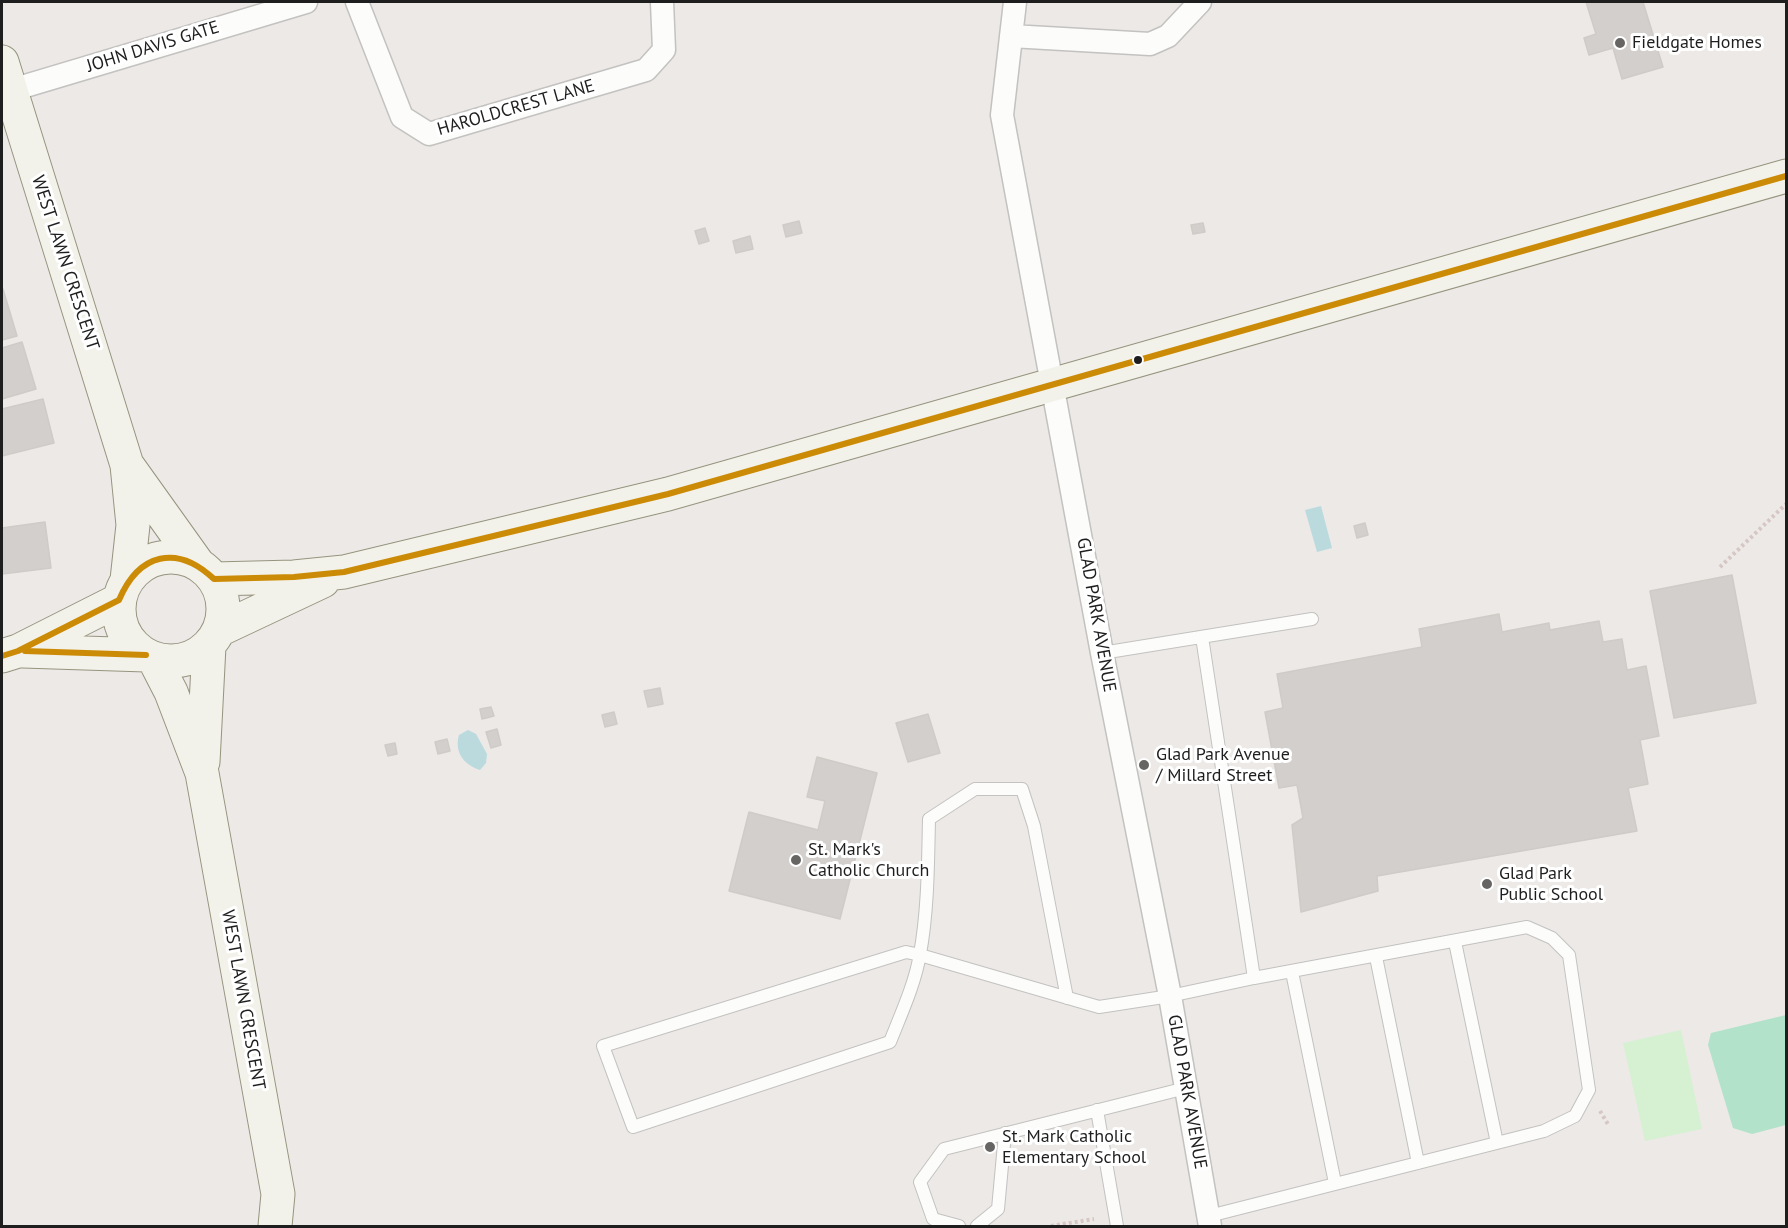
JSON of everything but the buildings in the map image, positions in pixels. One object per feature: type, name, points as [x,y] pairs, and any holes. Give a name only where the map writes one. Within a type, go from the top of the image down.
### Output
[{"type":"street","name":"JOHN DAVIS GATE","points":[[4,82],[306,2]]},
{"type":"street","name":"HAROLDCREST LANE","points":[[357,2],[402,117],[429,134],[646,70],[664,50],[663,2]]},
{"type":"street","name":"GLAD PARK AVENUE","points":[[1015,2],[1002,116],[1054,384],[1102,652],[1170,996],[1210,1221]]},
{"type":"street","points":[[1011,36],[1150,44],[1168,36],[1200,2]]},
{"type":"street","name":"WEST LAWN CRESCENT","points":[[4,82],[127,465],[133,525],[123,590]]},
{"type":"street","points":[[150,657],[133,645],[124,632],[119,616],[123,590],[138,568],[152,560],[183,558],[206,571],[294,577],[344,572],[668,494],[1786,176]]},
{"type":"street","name":"WEST LAWN CRESCENT","points":[[127,465],[206,571]]},
{"type":"street","points":[[206,571],[222,595],[223,612],[214,638]]},
{"type":"street","points":[[10,653],[183,660],[197,655],[214,638],[344,572]]},
{"type":"street","points":[[10,653],[123,590]]},
{"type":"street","name":"WEST LAWN CRESCENT","points":[[202,773],[214,638]]},
{"type":"street","name":"WEST LAWN CRESCENT","points":[[150,657],[171,692],[202,773],[278,1194],[275,1227]]},
{"type":"lane","points":[[1102,652],[1312,619]]},
{"type":"lane","points":[[1202,637],[1254,978]]},
{"type":"lane","points":[[1067,998],[1034,826],[1022,789],[975,789],[930,819],[928,880],[920,955],[890,1042],[633,1127],[603,1046],[906,952],[920,955],[1067,998],[1099,1007],[1170,996],[1527,927],[1551,938],[1569,955],[1589,1090],[1575,1116],[1544,1131],[1335,1183],[1210,1221]]},
{"type":"lane","points":[[1455,942],[1497,1143]]},
{"type":"lane","points":[[1376,957],[1418,1163]]},
{"type":"lane","points":[[1292,972],[1335,1183]]},
{"type":"lane","points":[[958,1227],[933,1219],[920,1182],[944,1149],[1186,1088]]},
{"type":"lane","points":[[1097,1110],[1116,1221]]},
{"type":"lane","points":[[977,1227],[998,1209],[1005,1133]]},
{"type":"path","points":[[1720,567],[1786,504]]},
{"type":"path","points":[[1051,1227],[1116,1221]]},
{"type":"green space","points":[[1786,1015],[1786,1125],[1752,1134],[1733,1128],[1708,1045],[1711,1033]]},
{"type":"green space","points":[[1681,1030],[1702,1129],[1645,1141],[1623,1043]]},
{"type":"water","points":[[1321,506],[1332,548],[1317,552],[1305,510]]},
{"type":"water","points":[[468,730],[476,734],[487,754],[486,763],[480,770],[469,765],[459,752],[459,735]]},
{"type":"transit line","points":[[2,656],[18,651],[119,600],[127,584],[137,572],[148,563],[160,559],[173,558],[186,561],[214,579],[294,577],[344,572],[668,494],[1786,176]]},
{"type":"transit line","points":[[25,651],[146,655]]},
{"type":"place","name":"Fieldgate Homes","points":[[1620,43]]},
{"type":"place","name":"Glad Park Avenue / Millard Street","points":[[1144,765]]},
{"type":"place","name":"St. Mark's Catholic Church","points":[[796,860]]},
{"type":"place","name":"Glad Park Public School","points":[[1487,884]]},
{"type":"place","name":"St. Mark Catholic Elementary School","points":[[990,1147]]}]
